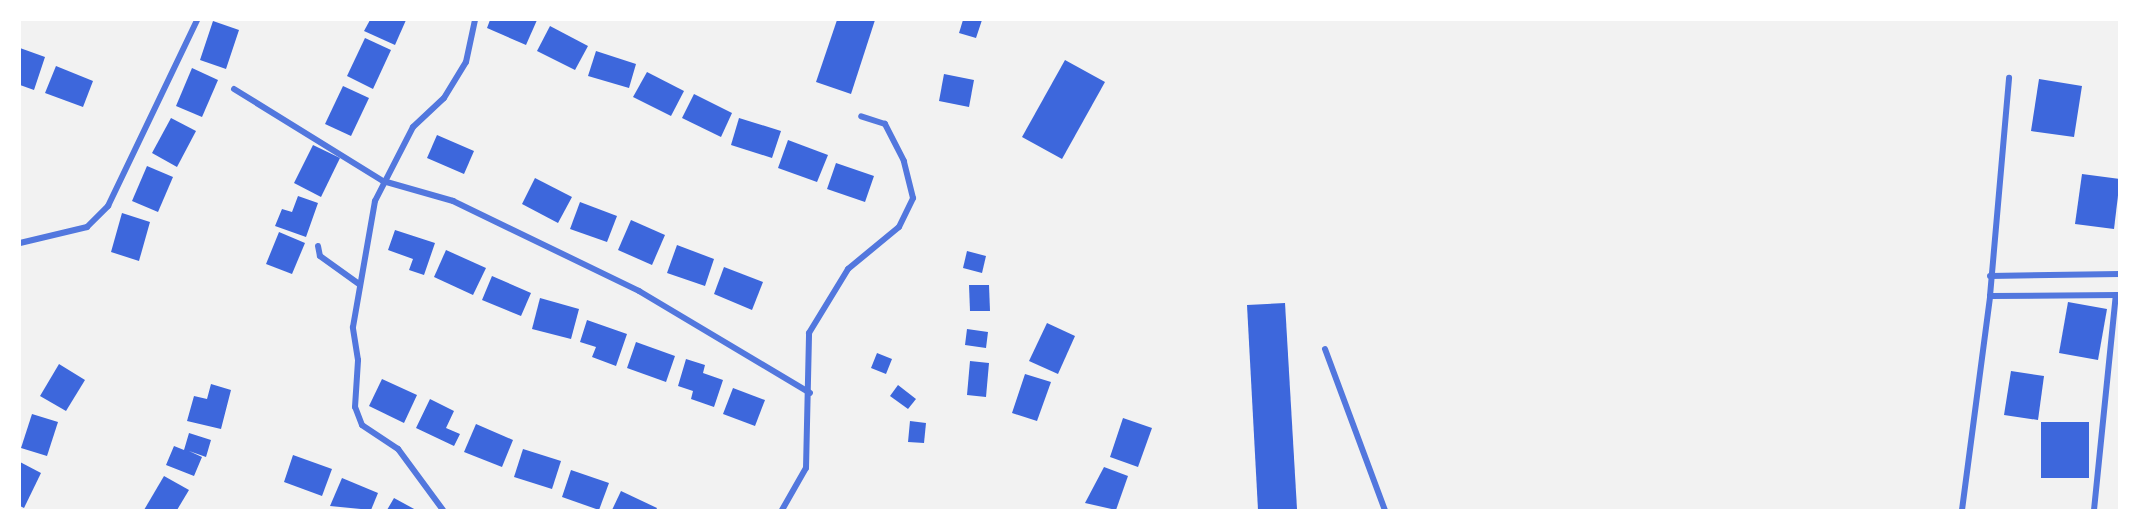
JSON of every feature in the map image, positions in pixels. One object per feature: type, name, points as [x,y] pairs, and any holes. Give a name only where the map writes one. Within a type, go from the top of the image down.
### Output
[{"type":"street","points":[[20,243],[87,227],[108,206],[197,20]]},
{"type":"street","points":[[443,510],[425,480],[398,449],[362,425],[355,407],[358,360],[353,327],[359,284],[383,181],[413,127],[444,98],[466,62],[475,20]]},
{"type":"street","points":[[1962,510],[1990,296],[2009,78]]},
{"type":"street","points":[[234,89],[383,181],[453,201],[639,291],[810,393]]},
{"type":"street","points":[[782,510],[806,468],[810,393],[809,333],[848,269],[899,227],[913,198],[904,161],[885,124],[861,116]]},
{"type":"street","points":[[318,246],[320,256],[359,284]]},
{"type":"street","points":[[1990,276],[2120,274]]},
{"type":"street","points":[[1990,296],[2118,295],[2094,510]]},
{"type":"street","points":[[1325,349],[1385,510]]},
{"type":"building","points":[[370,20],[406,20],[395,45],[364,31]]},
{"type":"building","points":[[490,20],[537,20],[526,45],[487,28]]},
{"type":"building","points":[[837,20],[875,20],[851,94],[816,82]]},
{"type":"building","points":[[963,20],[982,20],[976,38],[959,33]]},
{"type":"building","points":[[213,21],[239,30],[226,69],[200,60]]},
{"type":"building","points":[[550,26],[588,46],[575,70],[537,51]]},
{"type":"building","points":[[365,38],[391,50],[373,89],[347,76]]},
{"type":"building","points":[[20,48],[45,57],[34,90],[20,85]]},
{"type":"building","points":[[596,51],[636,64],[629,88],[588,76]]},
{"type":"building","points":[[1065,60],[1105,82],[1062,159],[1022,137]]},
{"type":"building","points":[[56,66],[93,81],[83,107],[45,93]]},
{"type":"building","points":[[192,68],[218,80],[202,117],[176,106]]},
{"type":"building","points":[[647,72],[684,91],[671,116],[633,97]]},
{"type":"building","points":[[944,74],[974,80],[969,107],[939,101]]},
{"type":"building","points":[[2039,79],[2082,86],[2074,137],[2031,131]]},
{"type":"building","points":[[343,86],[369,98],[351,136],[325,124]]},
{"type":"building","points":[[694,94],[732,113],[721,137],[682,118]]},
{"type":"building","points":[[171,118],[196,131],[177,167],[152,153]]},
{"type":"building","points":[[739,118],[781,131],[772,158],[731,145]]},
{"type":"building","points":[[437,135],[474,151],[464,174],[427,158]]},
{"type":"building","points":[[788,140],[828,155],[817,182],[778,168]]},
{"type":"building","points":[[313,145],[340,158],[321,197],[294,183]]},
{"type":"building","points":[[836,163],[874,176],[865,202],[827,189]]},
{"type":"building","points":[[147,166],[173,177],[158,212],[132,201]]},
{"type":"building","points":[[2082,174],[2120,179],[2114,229],[2075,224]]},
{"type":"building","points":[[535,178],[572,197],[558,223],[522,204]]},
{"type":"building","points":[[298,196],[318,203],[306,237],[275,226],[282,209],[292,212]]},
{"type":"building","points":[[580,202],[617,216],[607,242],[570,229]]},
{"type":"building","points":[[122,213],[150,222],[139,261],[111,252]]},
{"type":"building","points":[[631,220],[665,235],[652,265],[618,250]]},
{"type":"building","points":[[395,230],[435,243],[424,275],[409,270],[413,259],[388,250]]},
{"type":"building","points":[[279,232],[305,243],[292,274],[266,264]]},
{"type":"building","points":[[677,245],[714,259],[705,286],[667,273]]},
{"type":"building","points":[[446,250],[486,268],[473,295],[434,277]]},
{"type":"building","points":[[967,251],[986,256],[982,273],[963,268]]},
{"type":"building","points":[[724,267],[763,282],[752,310],[714,294]]},
{"type":"building","points":[[492,276],[531,293],[521,316],[482,300]]},
{"type":"building","points":[[969,285],[989,285],[990,311],[970,311]]},
{"type":"building","points":[[540,298],[579,309],[571,339],[532,329]]},
{"type":"building","points":[[2068,302],[2107,309],[2098,360],[2059,353]]},
{"type":"building","points":[[1285,303],[1297,509],[1258,510],[1247,305]]},
{"type":"building","points":[[587,320],[627,334],[616,366],[592,357],[596,347],[580,342]]},
{"type":"building","points":[[1047,323],[1075,336],[1058,374],[1029,361]]},
{"type":"building","points":[[967,329],[988,332],[986,348],[965,345]]},
{"type":"building","points":[[636,342],[675,356],[666,382],[627,368]]},
{"type":"building","points":[[877,353],[892,359],[886,374],[871,368]]},
{"type":"building","points":[[686,359],[705,365],[703,373],[723,380],[714,407],[691,399],[693,391],[678,386]]},
{"type":"building","points":[[970,361],[989,363],[986,397],[967,395]]},
{"type":"building","points":[[59,364],[85,380],[66,411],[40,396]]},
{"type":"building","points":[[2011,371],[2044,376],[2038,420],[2004,415]]},
{"type":"building","points":[[1025,374],[1051,382],[1037,421],[1012,413]]},
{"type":"building","points":[[382,379],[417,395],[404,423],[369,406]]},
{"type":"building","points":[[211,384],[231,390],[221,429],[187,421],[194,396],[207,399]]},
{"type":"building","points":[[898,385],[916,399],[908,409],[890,396]]},
{"type":"building","points":[[733,388],[765,400],[755,426],[723,414]]},
{"type":"building","points":[[430,399],[454,411],[446,428],[460,434],[454,446],[416,428]]},
{"type":"building","points":[[32,414],[58,422],[47,456],[21,448]]},
{"type":"building","points":[[1123,418],[1152,428],[1138,467],[1110,457]]},
{"type":"building","points":[[910,421],[926,423],[924,443],[908,442]]},
{"type":"building","points":[[2041,422],[2089,422],[2089,478],[2041,478]]},
{"type":"building","points":[[476,424],[513,440],[502,467],[464,452]]},
{"type":"building","points":[[189,433],[211,440],[206,457],[189,451],[202,457],[194,476],[166,465],[174,446],[184,450]]},
{"type":"building","points":[[523,449],[561,461],[552,489],[514,477]]},
{"type":"building","points":[[293,455],[332,469],[322,496],[284,482]]},
{"type":"building","points":[[20,462],[41,473],[24,508],[20,506]]},
{"type":"building","points":[[1104,467],[1128,476],[1116,510],[1085,503]]},
{"type":"building","points":[[571,470],[609,483],[599,510],[562,497]]},
{"type":"building","points":[[164,476],[189,490],[177,510],[144,510]]},
{"type":"building","points":[[342,478],[378,493],[371,510],[330,506]]},
{"type":"building","points":[[621,491],[657,508],[656,510],[612,510]]},
{"type":"building","points":[[394,498],[416,510],[387,510]]}]
